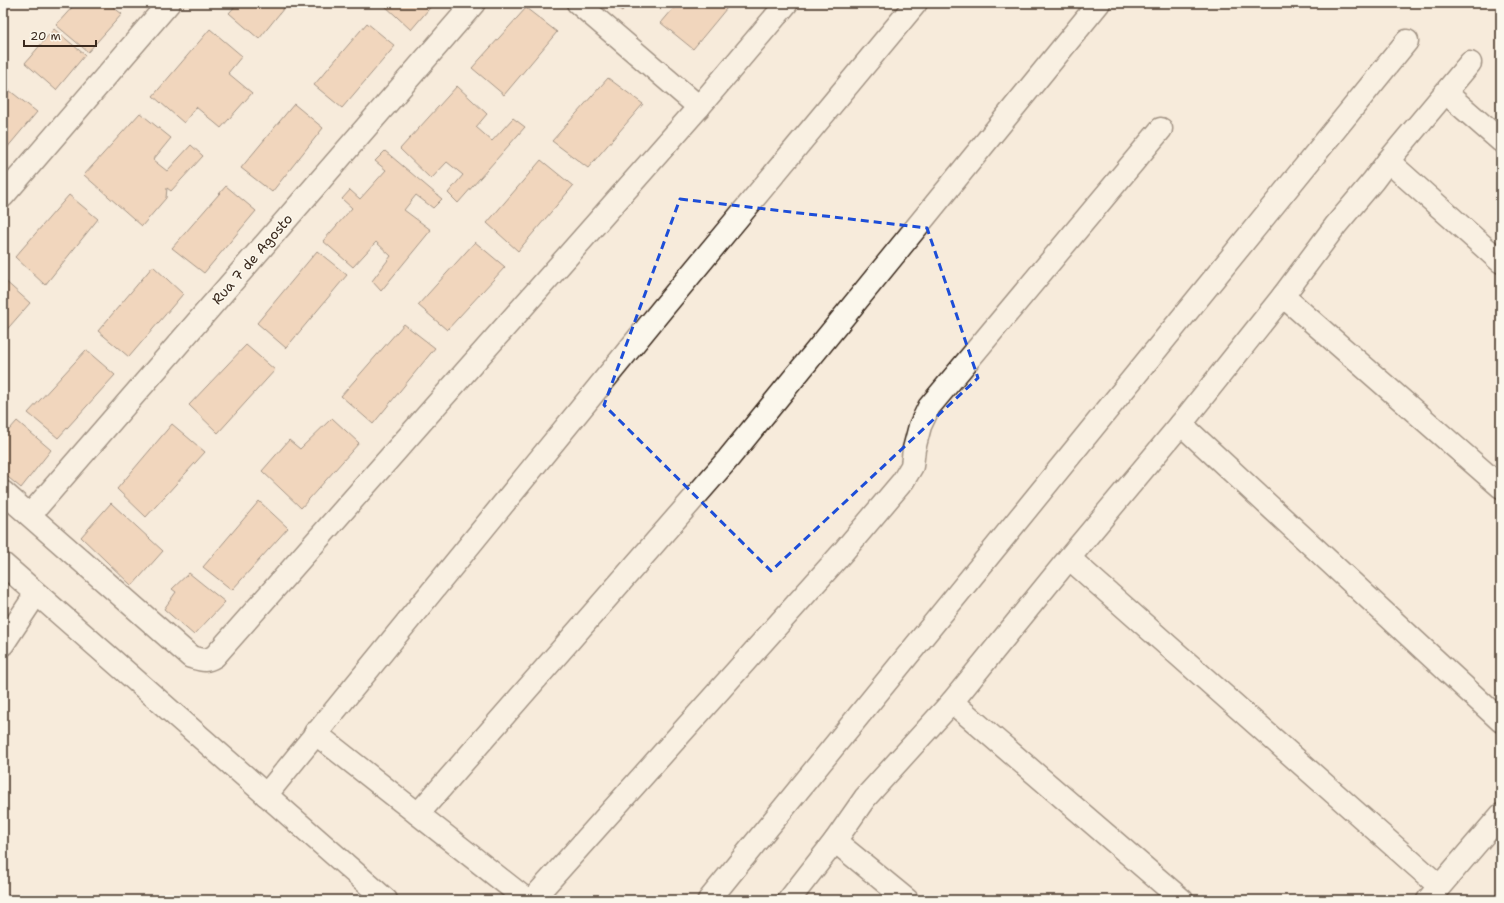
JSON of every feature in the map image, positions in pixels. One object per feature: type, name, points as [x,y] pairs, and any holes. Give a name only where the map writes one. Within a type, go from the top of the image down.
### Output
[{"type":"street","points":[[3,196],[168,3]]},
{"type":"street","name":"Rua 7 de Agosto","points":[[30,515],[474,3]]},
{"type":"street","points":[[578,3],[699,107]]},
{"type":"street","points":[[3,492],[191,657],[201,660],[209,660],[215,656],[699,107],[787,3]]},
{"type":"street","points":[[266,795],[663,308],[916,3]]},
{"type":"street","points":[[418,814],[728,458],[1099,3]]},
{"type":"street","points":[[709,900],[1406,41]]},
{"type":"street","points":[[789,900],[835,841],[865,798],[952,702],[1069,558],[1181,424],[1283,296],[1336,225],[1373,181],[1388,160],[1470,63]]},
{"type":"street","points":[[1446,93],[1501,142]]},
{"type":"street","points":[[532,900],[837,558],[903,481],[912,466],[914,449],[920,426],[929,407],[1161,129]]},
{"type":"street","points":[[1388,160],[1501,262]]},
{"type":"street","points":[[1283,296],[1501,487]]},
{"type":"street","points":[[1181,424],[1501,722]]},
{"type":"street","points":[[1069,558],[1433,893],[1501,815]]},
{"type":"street","points":[[3,564],[386,900]]},
{"type":"street","points":[[3,644],[36,594]]},
{"type":"street","points":[[952,702],[1182,900]]},
{"type":"street","points":[[316,733],[527,900]]},
{"type":"street","points":[[835,841],[907,900]]},
{"type":"highlighted area","points":[[680,199],[927,228],[978,378],[771,571],[604,405]]},
{"type":"building","points":[[76,3],[108,3],[122,14],[88,52],[56,25]]},
{"type":"building","points":[[238,3],[288,3],[259,39],[229,13]]},
{"type":"building","points":[[434,3],[411,30],[383,4]]},
{"type":"building","points":[[611,3],[628,3],[622,11]]},
{"type":"building","points":[[678,3],[731,3],[693,49],[661,23]]},
{"type":"building","points":[[526,8],[557,32],[504,95],[472,68]]},
{"type":"building","points":[[367,23],[395,46],[342,108],[314,85]]},
{"type":"building","points":[[54,29],[85,55],[56,90],[25,63]]},
{"type":"building","points":[[210,29],[242,56],[228,73],[252,93],[221,128],[196,107],[184,123],[153,96]]},
{"type":"building","points":[[608,78],[643,104],[588,168],[552,141]]},
{"type":"building","points":[[457,86],[487,114],[476,127],[492,141],[513,118],[525,127],[458,203],[448,193],[463,175],[447,162],[431,179],[400,149]]},
{"type":"building","points":[[5,87],[37,112],[6,149],[3,147],[3,89]]},
{"type":"building","points":[[294,104],[323,128],[272,192],[241,168]]},
{"type":"building","points":[[140,113],[171,138],[153,160],[167,171],[191,145],[203,156],[171,191],[167,188],[166,198],[142,226],[84,175]]},
{"type":"building","points":[[385,151],[442,199],[433,208],[416,195],[404,210],[431,230],[381,291],[372,281],[391,256],[376,242],[353,267],[323,241],[352,208],[342,199],[350,190],[360,199],[386,170],[375,161]]},
{"type":"building","points":[[541,160],[573,186],[518,251],[487,223]]},
{"type":"building","points":[[226,186],[256,211],[204,273],[172,248]]},
{"type":"building","points":[[69,195],[98,219],[45,285],[15,257]]},
{"type":"building","points":[[475,242],[505,267],[447,330],[418,305]]},
{"type":"building","points":[[317,251],[347,275],[286,348],[257,323]]},
{"type":"building","points":[[153,266],[183,294],[129,357],[98,331]]},
{"type":"building","points":[[3,279],[30,303],[3,334]]},
{"type":"building","points":[[404,324],[435,348],[373,424],[341,396]]},
{"type":"building","points":[[246,345],[275,370],[218,433],[189,405]]},
{"type":"building","points":[[86,350],[115,375],[58,438],[28,413]]},
{"type":"building","points":[[332,418],[359,443],[301,508],[262,471],[289,440],[300,449]]},
{"type":"building","points":[[17,421],[51,450],[21,488],[3,473],[3,437]]},
{"type":"building","points":[[172,424],[205,452],[146,517],[117,489]]},
{"type":"building","points":[[259,501],[288,528],[232,590],[203,567]]},
{"type":"building","points":[[111,503],[163,551],[132,586],[81,537]]},
{"type":"building","points":[[189,573],[225,602],[194,635],[164,609],[176,592],[172,589]]}]
